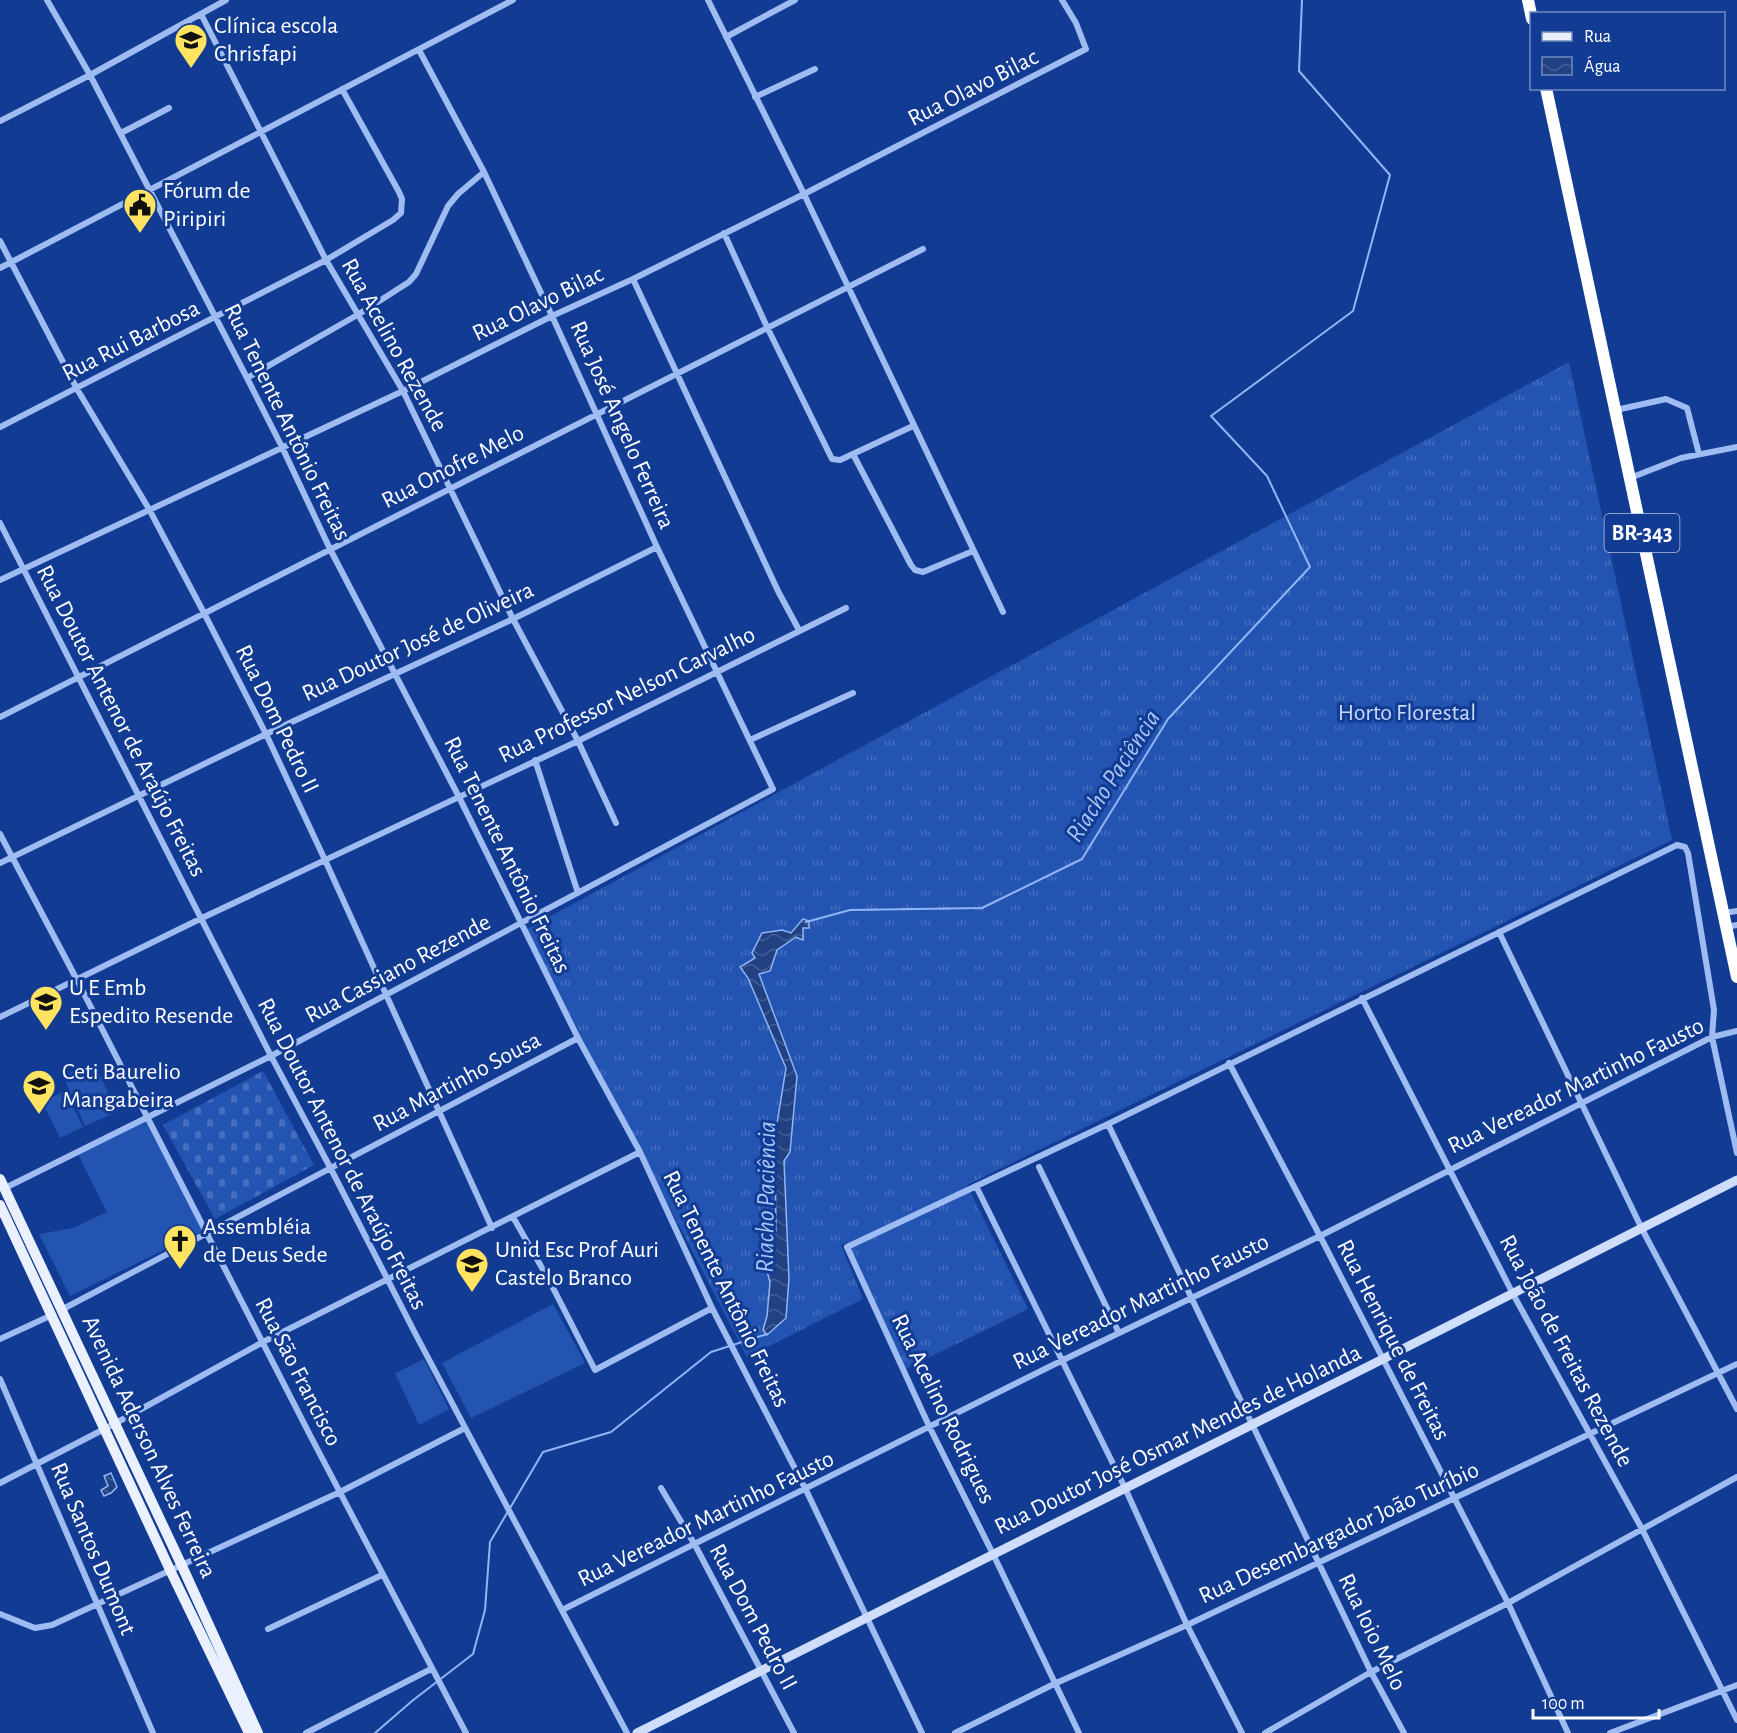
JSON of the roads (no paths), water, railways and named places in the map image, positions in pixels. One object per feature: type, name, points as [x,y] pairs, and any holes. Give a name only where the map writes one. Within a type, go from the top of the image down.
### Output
[{"type":"highway","name":"BR-343","points":[[1546,90],[1630,478],[1731,912],[1737,977]]},
{"type":"main road","name":"Avenida Aderson Alves Ferreira","points":[[1,1186],[56,1312],[110,1426],[182,1566],[258,1733]]},
{"type":"main road","name":"Avenida Aderson Alves Ferreira","points":[[0,1205],[24,1243]]},
{"type":"main road","name":"Avenida Aderson Alves Ferreira","points":[[110,1426],[171,1572],[249,1733]]},
{"type":"street","name":"Rua Tenente Antônio Freitas","points":[[47,0],[121,133],[282,447],[330,549],[459,797],[578,1038],[640,1152],[712,1308],[806,1490],[922,1733]]},
{"type":"street","points":[[0,121],[90,75],[226,0]]},
{"type":"street","points":[[0,268],[513,0]]},
{"type":"street","points":[[708,0],[804,194],[1003,612]]},
{"type":"street","points":[[726,37],[795,0]]},
{"type":"street","name":"Rua Olavo Bilac","points":[[0,580],[404,391],[552,316],[633,279],[804,194],[1086,50],[1076,23],[1062,0]]},
{"type":"street","name":"Rua Acelino Rezende","points":[[201,14],[326,260],[404,391],[513,619],[578,741],[616,823]]},
{"type":"street","name":"Rua José Angelo Ferreira","points":[[419,50],[484,172],[657,547],[772,785]]},
{"type":"street","points":[[755,97],[815,69]]},
{"type":"street","name":"Rua Rui Barbosa","points":[[0,427],[326,260],[401,213],[402,199],[342,89]]},
{"type":"street","points":[[121,133],[169,108]]},
{"type":"street","points":[[247,378],[359,314],[409,282],[416,274],[448,206],[458,194],[484,172]]},
{"type":"street","points":[[724,233],[830,456],[837,461],[914,426]]},
{"type":"street","name":"Rua Dom Pedro II","points":[[0,241],[77,388],[148,509],[266,734],[326,860],[492,1228]]},
{"type":"street","name":"Rua Onofre Melo","points":[[0,717],[924,249]]},
{"type":"street","points":[[633,279],[778,591],[799,630]]},
{"type":"street","points":[[1615,410],[1666,399],[1687,408],[1699,454]]},
{"type":"street","points":[[1630,478],[1674,460],[1737,447]]},
{"type":"street","points":[[853,454],[913,568],[923,572],[973,551]]},
{"type":"street","name":"Rua Doutor Antenor de Araújo Freitas","points":[[0,523],[271,1056],[627,1733]]},
{"type":"street","name":"Rua Doutor José de Oliveira","points":[[0,863],[266,734],[513,619],[657,547]]},
{"type":"street","name":"Rua Professor Nelson Carvalho","points":[[0,1017],[202,918],[578,741],[846,608]]},
{"type":"street","points":[[750,741],[853,693]]},
{"type":"street","points":[[535,760],[578,893]]},
{"type":"street","name":"Rua Cassiano Rezende","points":[[1,1186],[271,1056],[770,793],[773,789],[772,785]]},
{"type":"street","name":"Rua São Francisco","points":[[0,834],[78,980],[382,1575],[466,1733]]},
{"type":"street","points":[[1242,1733],[1187,1625],[1125,1488],[976,1186],[1108,1124],[1677,845],[1683,846],[1688,853],[1714,1010],[1712,1037],[1737,1153]]},
{"type":"street","points":[[1499,932],[1641,1229],[1737,1409]]},
{"type":"street","name":"Rua João de Freitas Rezende","points":[[1362,998],[1513,1294],[1642,1529],[1737,1720]]},
{"type":"street","name":"Rua Vereador Martinho Fausto","points":[[562,1610],[806,1490],[929,1426],[1320,1236],[1712,1037],[1737,1030]]},
{"type":"street","name":"Rua Martinho Sousa","points":[[0,1339],[207,1234],[578,1038]]},
{"type":"street","name":"Rua Henrique de Freitas","points":[[1229,1063],[1508,1603],[1568,1733]]},
{"type":"street","name":"Rua Ioio Melo","points":[[1108,1124],[1371,1672],[1404,1733]]},
{"type":"street","points":[[0,1483],[110,1426],[262,1342],[640,1152]]},
{"type":"street","points":[[1039,1167],[1119,1333]]},
{"type":"street","name":"Rua Doutor José Osmar Mendes de Holanda","points":[[636,1733],[1737,1180]]},
{"type":"street","name":"Rua Acelino Rodrigues","points":[[976,1186],[847,1247],[929,1426],[1079,1733]]},
{"type":"street","points":[[513,1217],[550,1282],[595,1370],[712,1308]]},
{"type":"street","name":"Rua Desembargador João Turíbio","points":[[955,1733],[1054,1684],[1187,1625],[1737,1365]]},
{"type":"street","name":"Rua Santos Dumont","points":[[0,1379],[153,1733]]},
{"type":"street","points":[[0,1614],[41,1628],[171,1572],[340,1492],[465,1428]]},
{"type":"street","points":[[1265,1733],[1371,1672],[1508,1603],[1737,1477]]},
{"type":"street","name":"Rua Dom Pedro II","points":[[661,1488],[695,1545],[794,1733]]},
{"type":"street","points":[[268,1629],[382,1575]]},
{"type":"street","points":[[306,1733],[431,1669]]},
{"type":"street","points":[[1610,1733],[1737,1684]]},
{"type":"water","points":[[803,919],[809,921],[809,928],[803,928],[803,940],[796,937],[777,950],[770,971],[759,974],[797,1076],[790,1152],[784,1161],[789,1279],[786,1318],[767,1335],[763,1330],[767,1316],[770,1282],[761,1249],[771,1243],[776,1231],[775,1136],[786,1068],[748,978],[740,967],[755,958],[752,953],[762,933],[782,930],[791,933]]},
{"type":"water","points":[[111,1473],[117,1487],[104,1496],[101,1490],[108,1486],[104,1476]]},
{"type":"waterway","name":"Riacho Paciência","points":[[806,922],[850,910],[982,908],[1082,859],[1168,719],[1310,567],[1267,476],[1211,416],[1353,311],[1390,175],[1299,71],[1302,0]]},
{"type":"waterway","name":"Riacho Paciência","points":[[375,1733],[473,1654],[485,1610],[490,1542],[543,1452],[611,1432],[711,1352],[767,1334]]},
{"type":"place","name":"Clínica escola Chrisfapi","points":[[191,69]]},
{"type":"place","name":"Fórum de Piripiri","points":[[140,234]]},
{"type":"place","name":"U E Emb Espedito Resende","points":[[46,1031]]},
{"type":"place","name":"Ceti Baurelio Mangabeira","points":[[39,1115]]},
{"type":"place","name":"Assembléia de Deus Sede","points":[[180,1270]]},
{"type":"place","name":"Unid Esc Prof Auri Castelo Branco","points":[[472,1293]]},
{"type":"park label","name":"Horto Florestal","points":[[1407,713]]}]
